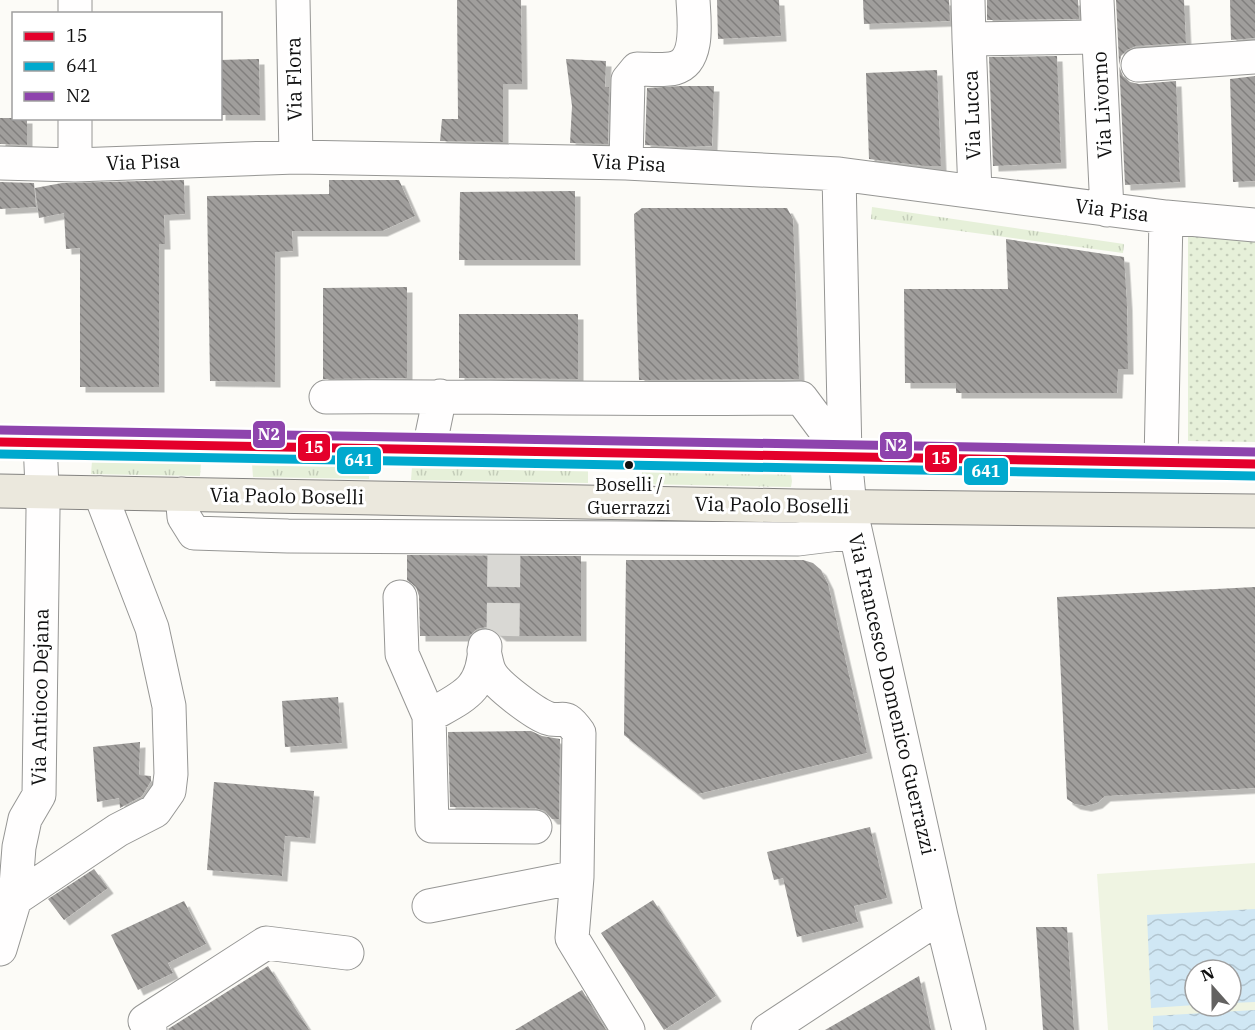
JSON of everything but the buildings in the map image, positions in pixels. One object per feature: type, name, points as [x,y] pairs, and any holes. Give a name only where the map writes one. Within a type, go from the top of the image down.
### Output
[{"type":"main road","points":[[0,442],[1255,464]]},
{"type":"main road","name":"Via Paolo Boselli","points":[[0,491],[182,494],[853,519],[1255,511]]},
{"type":"street","name":"Via Flora","points":[[293,0],[296,158]]},
{"type":"street","points":[[626,163],[628,80],[637,69],[676,68],[690,56],[695,36],[693,0]]},
{"type":"street","name":"Via Lucca","points":[[968,0],[975,192]]},
{"type":"street","name":"Via Livorno","points":[[1097,0],[1107,210]]},
{"type":"street","points":[[969,39],[1098,37]]},
{"type":"street","name":"Via Livorno","points":[[1138,65],[1255,57]]},
{"type":"street","points":[[75,120],[75,165]]},
{"type":"street","name":"Via Pisa","points":[[0,163],[75,165],[296,158],[626,163],[839,174],[1107,210],[1255,225]]},
{"type":"street","name":"Via Francesco Domenico Guerrazzi","points":[[839,174],[845,457],[853,519],[941,916],[969,1030]]},
{"type":"street","points":[[1161,463],[1166,217]]},
{"type":"street","points":[[429,448],[440,396]]},
{"type":"street","points":[[326,397],[801,398],[845,457]]},
{"type":"street","name":"Via Antioco Dejana","points":[[7,925],[25,819],[39,795],[42,491],[40,442]]},
{"type":"street","points":[[7,925],[110,835],[155,811],[169,790],[171,774],[169,706],[152,628],[100,493]]},
{"type":"street","name":"Via Paolo Boselli","points":[[182,494],[184,518],[194,533],[497,542],[798,539],[853,519]]},
{"type":"street","points":[[400,597],[402,654],[429,717],[432,826],[535,827]]},
{"type":"street","points":[[429,717],[465,695],[477,683],[491,641],[505,687],[521,703],[549,719],[562,718],[571,722],[579,733],[577,877],[572,938],[628,1030]]},
{"type":"street","points":[[429,906],[577,877]]},
{"type":"street","points":[[768,1030],[941,916]]},
{"type":"street","points":[[150,1030],[146,1021],[266,943],[347,953]]},
{"type":"green space","points":[[872,207],[1124,244],[1123,253],[871,219]]},
{"type":"green space","points":[[1188,235],[1255,242],[1255,442],[1188,441]]},
{"type":"green space","points":[[92,461],[201,463],[200,476],[91,474]]},
{"type":"green space","points":[[252,464],[369,466],[369,479],[253,477]]},
{"type":"green space","points":[[412,467],[588,470],[588,483],[411,480]]},
{"type":"green space","points":[[642,471],[791,474],[792,481],[791,487],[642,484]]},
{"type":"green space","points":[[1255,863],[1255,1030],[1108,1030],[1097,874]]},
{"type":"water","points":[[1255,909],[1255,1002],[1243,1002],[1243,958],[1183,958],[1183,1006],[1151,1008],[1147,915]]},
{"type":"water","points":[[1255,1010],[1255,1030],[1153,1030],[1153,1016],[1183,1014],[1183,1018],[1243,1018],[1243,1011]]},
{"type":"tunnel","points":[[503,636],[504,548]]},
{"type":"transit line","name":"N2","points":[[0,430],[1255,452]]},
{"type":"transit line","name":"15","points":[[0,442],[1255,464]]},
{"type":"transit line","name":"641","points":[[0,454],[1255,476]]},
{"type":"place","name":"Boselli / Guerrazzi","points":[[629,465]]}]
